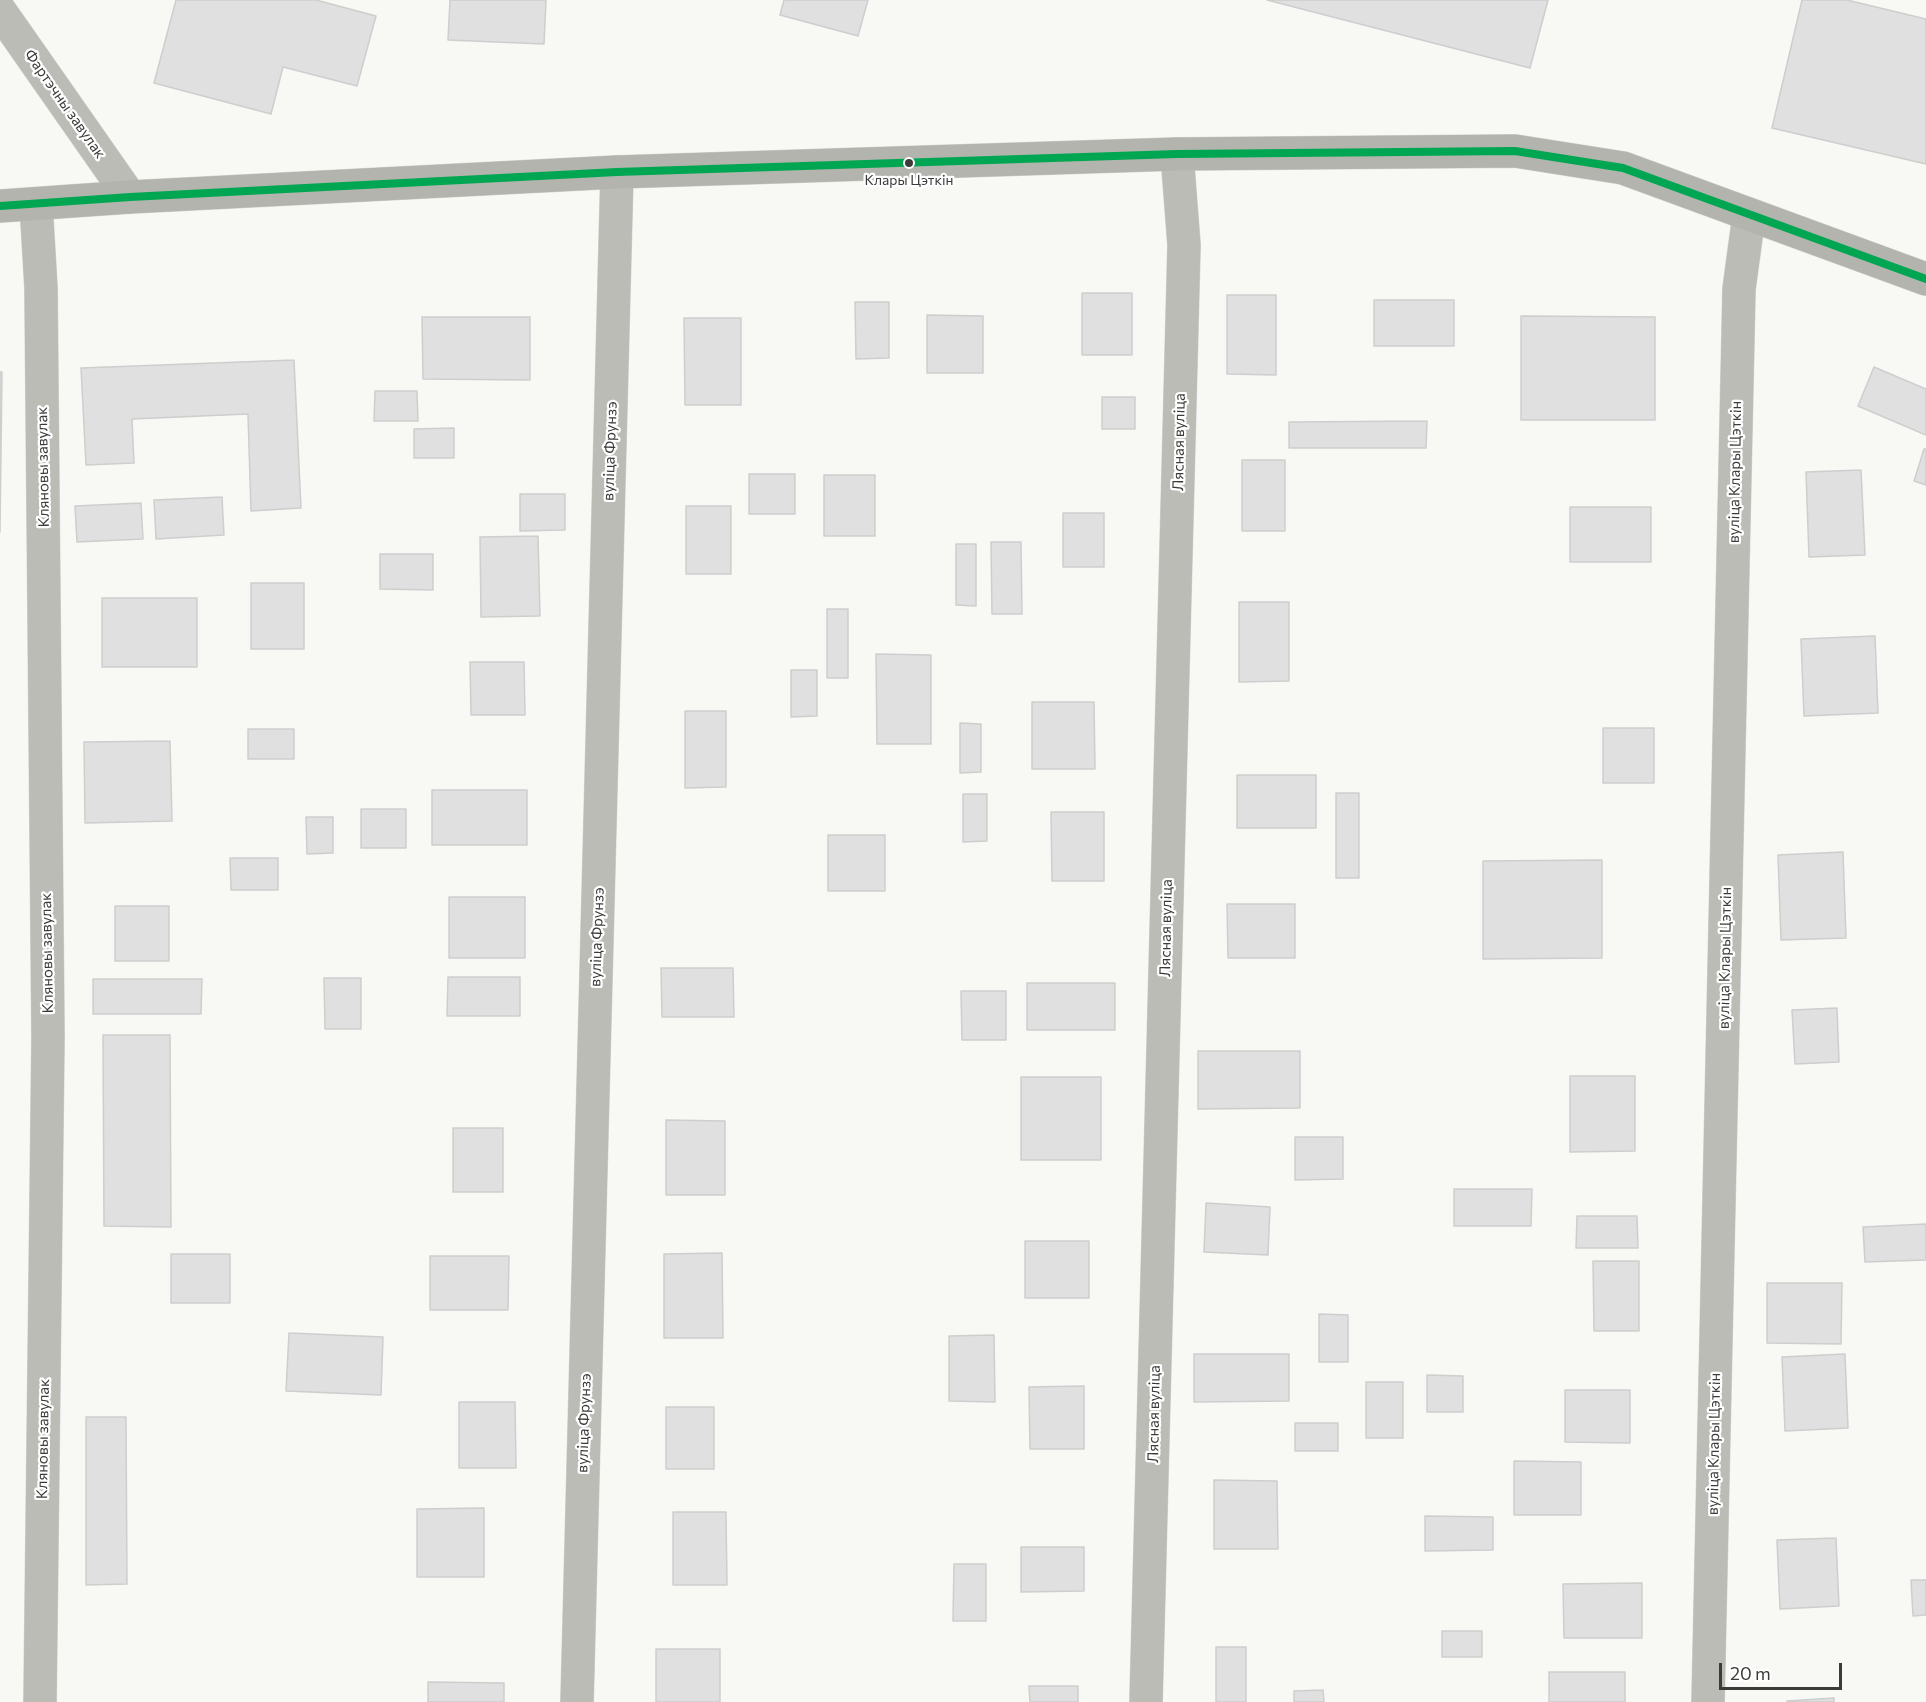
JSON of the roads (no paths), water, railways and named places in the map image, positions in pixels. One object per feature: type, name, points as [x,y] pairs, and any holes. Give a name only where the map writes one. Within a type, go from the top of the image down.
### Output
[{"type":"main road","points":[[0,206],[130,197],[617,172],[1176,154],[1515,152],[1623,168],[1926,279]]},
{"type":"street","name":"Фартэчны завулак","points":[[0,11],[130,197]]},
{"type":"street","name":"Лясная вуліца","points":[[1146,1702],[1184,245],[1176,154]]},
{"type":"street","name":"вуліца Фрунзэ","points":[[577,1702],[617,172]]},
{"type":"street","name":"Кляновы завулак","points":[[36,204],[41,288],[48,1037],[40,1702]]},
{"type":"street","name":"вуліца Клары Цэткін","points":[[1708,1702],[1739,289],[1749,215]]},
{"type":"place","name":"Клары Цэткін","points":[[909,163]]}]
